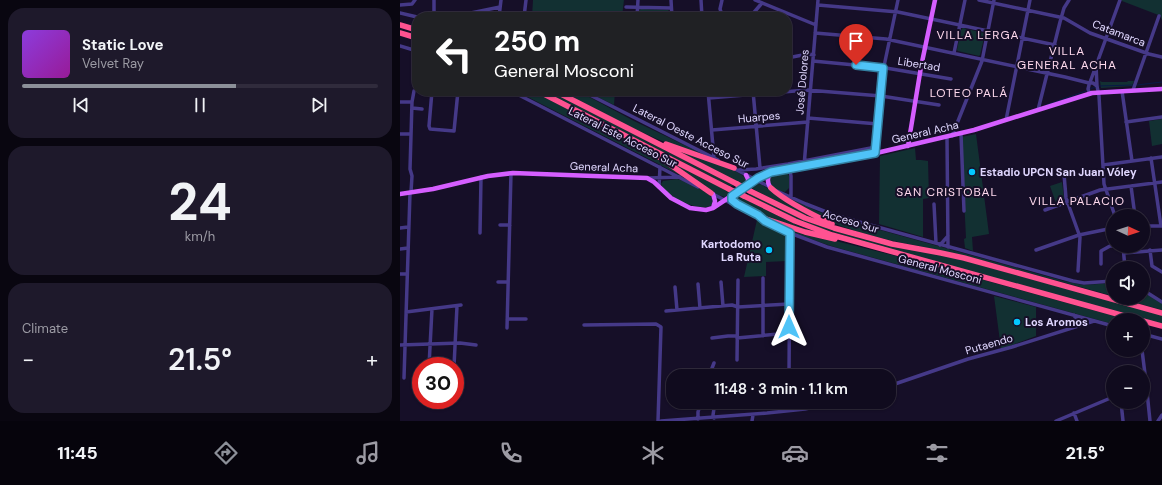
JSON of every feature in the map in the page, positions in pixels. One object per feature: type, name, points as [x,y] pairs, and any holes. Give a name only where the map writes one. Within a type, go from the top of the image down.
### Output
[{"type":"highway","points":[[400,25],[412,29]]},
{"type":"highway","points":[[400,33],[412,37]]},
{"type":"highway","name":"Acceso Sur","points":[[548,96],[729,189],[806,226],[832,235],[1114,313]]},
{"type":"highway","name":"Acceso Sur","points":[[565,96],[737,184],[749,188],[805,218],[892,244],[964,258],[1162,313]]},
{"type":"highway","points":[[643,136],[736,169]]},
{"type":"highway","points":[[637,142],[712,193]]},
{"type":"highway","points":[[770,188],[803,209],[850,232]]},
{"type":"highway","points":[[754,215],[815,235],[871,246]]},
{"type":"highway","points":[[1150,323],[1162,326]]},
{"type":"main road","points":[[908,146],[920,74],[935,0]]},
{"type":"main road","name":"General Acha","points":[[400,194],[411,193],[481,177],[511,173],[647,178],[671,198],[690,208],[704,210],[713,208],[749,188],[764,174],[789,166],[804,166],[875,153],[961,134],[1098,92],[1162,89]]},
{"type":"main road","points":[[770,188],[767,181],[771,172]]},
{"type":"main road","points":[[746,175],[749,188]]},
{"type":"main road","points":[[712,193],[715,201],[713,208]]},
{"type":"street","points":[[400,5],[412,4],[415,0]]},
{"type":"street","points":[[434,0],[434,12]]},
{"type":"street","points":[[500,12],[501,0]]},
{"type":"street","points":[[525,12],[526,0]]},
{"type":"street","points":[[638,0],[638,12]]},
{"type":"street","points":[[671,0],[671,12]]},
{"type":"street","points":[[700,0],[701,12]]},
{"type":"street","points":[[721,12],[720,9],[722,0]]},
{"type":"street","points":[[755,0],[786,12]]},
{"type":"street","name":"José Dolores","points":[[804,166],[818,0]]},
{"type":"street","points":[[875,153],[883,68],[898,0]]},
{"type":"street","points":[[954,53],[965,0]]},
{"type":"street","name":"Catamarca","points":[[978,0],[994,2],[1062,17],[1090,33],[1146,53],[1162,57]]},
{"type":"street","points":[[1006,121],[1030,0]]},
{"type":"street","points":[[1038,110],[1064,8],[1069,0]]},
{"type":"street","points":[[1090,94],[1088,89],[1089,83],[1119,0]]},
{"type":"street","points":[[754,12],[763,2]]},
{"type":"street","points":[[948,247],[950,136],[982,59],[994,2]]},
{"type":"street","points":[[818,5],[896,11],[1055,45]]},
{"type":"street","points":[[626,6],[638,8],[671,8]]},
{"type":"street","points":[[476,12],[500,7]]},
{"type":"street","points":[[400,13],[412,16]]},
{"type":"street","points":[[792,15],[816,25]]},
{"type":"street","points":[[1133,90],[1159,16]]},
{"type":"street","points":[[1157,22],[1162,23]]},
{"type":"street","points":[[816,33],[889,40],[1017,66],[1089,83],[1093,82],[1097,86]]},
{"type":"street","points":[[400,46],[412,49]]},
{"type":"street","points":[[792,57],[814,54]]},
{"type":"street","name":"Libertad","points":[[813,61],[883,68],[951,79]]},
{"type":"street","points":[[1096,65],[1104,184],[1112,209]]},
{"type":"street","points":[[792,91],[811,90],[880,96],[939,105]]},
{"type":"street","points":[[1122,91],[1132,161]]},
{"type":"street","points":[[404,378],[408,227],[412,176],[410,168],[410,134],[413,96]]},
{"type":"street","points":[[432,96],[430,129],[454,131],[457,96]]},
{"type":"street","name":"Lateral Este Acceso Sur","points":[[521,96],[726,200]]},
{"type":"street","name":"Lateral Oeste Acceso Sur","points":[[592,96],[736,169],[770,188]]},
{"type":"street","points":[[714,158],[709,98],[724,96]]},
{"type":"street","points":[[754,96],[760,168]]},
{"type":"street","points":[[400,102],[412,102]]},
{"type":"street","points":[[412,108],[422,109]]},
{"type":"street","points":[[1126,122],[1162,117]]},
{"type":"street","name":"Huarpes","points":[[712,130],[756,127],[808,120],[878,124]]},
{"type":"street","points":[[400,134],[410,134]]},
{"type":"street","points":[[961,134],[964,211]]},
{"type":"street","name":"General Acha","points":[[736,169],[789,166],[804,160],[876,147]]},
{"type":"street","points":[[1103,164],[1162,157]]},
{"type":"street","points":[[1150,226],[1161,226],[1151,158]]},
{"type":"street","points":[[789,166],[791,197]]},
{"type":"street","points":[[659,187],[660,167]]},
{"type":"street","points":[[507,328],[511,173]]},
{"type":"street","points":[[1064,174],[1068,202],[1079,235],[1078,271]]},
{"type":"street","points":[[480,233],[481,177]]},
{"type":"street","points":[[647,178],[681,178]]},
{"type":"street","points":[[1045,210],[1100,190],[1162,182]]},
{"type":"street","points":[[1131,186],[1134,209]]},
{"type":"street","points":[[770,188],[829,214],[940,245],[1074,282],[1106,281]]},
{"type":"street","points":[[732,198],[736,206]]},
{"type":"street","name":"General Mosconi","points":[[732,198],[737,204],[790,233],[827,247],[1106,324]]},
{"type":"street","points":[[726,200],[754,215]]},
{"type":"street","points":[[934,204],[936,243]]},
{"type":"street","points":[[500,225],[510,225]]},
{"type":"street","points":[[400,228],[408,227]]},
{"type":"street","points":[[1036,250],[1079,235],[1106,229]]},
{"type":"street","points":[[789,369],[790,233]]},
{"type":"street","points":[[940,245],[948,236]]},
{"type":"street","points":[[400,249],[408,248]]},
{"type":"street","points":[[1100,264],[1101,252],[1106,249]]},
{"type":"street","points":[[1162,250],[1150,250],[1152,266],[1162,272]]},
{"type":"street","points":[[1124,253],[1125,261]]},
{"type":"street","points":[[400,274],[407,274]]},
{"type":"street","points":[[763,278],[763,336]]},
{"type":"street","points":[[737,360],[738,280]]},
{"type":"street","points":[[498,282],[508,282]]},
{"type":"street","points":[[720,282],[723,306]]},
{"type":"street","points":[[698,284],[700,308]]},
{"type":"street","points":[[675,287],[677,310]]},
{"type":"street","points":[[1150,294],[1162,302]]},
{"type":"street","points":[[666,311],[732,305],[738,307],[789,304]]},
{"type":"street","points":[[406,312],[459,306],[454,357]]},
{"type":"street","points":[[429,357],[432,309]]},
{"type":"street","points":[[1073,315],[1077,320],[1075,327]]},
{"type":"street","points":[[507,319],[526,319]]},
{"type":"street","name":"Putaendo","points":[[896,384],[968,359],[1094,320]]},
{"type":"street","points":[[584,325],[656,324],[661,327],[660,421],[711,419],[805,409]]},
{"type":"street","points":[[712,338],[728,336],[763,336],[789,333]]},
{"type":"street","points":[[1150,336],[1162,339]]},
{"type":"street","points":[[400,345],[476,345]]},
{"type":"street","points":[[712,369],[714,363]]},
{"type":"street","points":[[1056,421],[1106,401]]},
{"type":"street","points":[[696,420],[699,409]]},
{"type":"street","points":[[711,419],[714,409]]},
{"type":"street","points":[[1122,409],[1123,421]]},
{"type":"street","points":[[1148,409],[1150,421]]},
{"type":"street","points":[[1074,413],[1077,421]]},
{"type":"street","points":[[752,415],[752,421]]},
{"type":"street","points":[[1158,421],[1162,415]]},
{"type":"green space","points":[[533,0],[624,0],[623,12],[532,12]]},
{"type":"green space","points":[[1122,0],[1162,0],[1162,20],[1161,16]]},
{"type":"green space","points":[[641,9],[668,10],[670,12],[639,12]]},
{"type":"green space","points":[[963,28],[985,34],[979,56],[957,50],[961,30]]},
{"type":"green space","points":[[1100,81],[1134,81],[1132,86],[1101,88]]},
{"type":"green space","points":[[526,96],[542,96],[617,134],[645,150],[700,186]]},
{"type":"green space","points":[[553,96],[560,96],[734,185],[730,187]]},
{"type":"green space","points":[[571,96],[587,96],[634,121],[703,154],[670,144],[615,119]]},
{"type":"green space","points":[[595,96],[615,96],[614,105]]},
{"type":"green space","points":[[1162,119],[1162,144],[1152,146],[1149,121]]},
{"type":"green space","name":"Estadio UPCN San Juan Vóley","points":[[976,134],[989,234],[972,237],[973,251],[965,248],[964,239],[966,238],[961,137]]},
{"type":"green space","points":[[669,147],[733,170],[745,178],[746,184],[744,185]]},
{"type":"green space","points":[[915,148],[916,160],[928,161],[929,198],[923,199],[923,237],[879,224],[880,156]]},
{"type":"green space","points":[[660,156],[732,193],[725,197],[718,195]]},
{"type":"green space","points":[[783,171],[787,172],[789,176],[789,188],[785,192],[776,189],[769,183],[771,175]]},
{"type":"green space","points":[[677,179],[691,184],[707,193],[713,199],[712,205],[700,207],[692,205],[669,194],[661,184],[663,181]]},
{"type":"green space","points":[[1062,182],[1064,198],[1062,201],[1056,203],[1050,186]]},
{"type":"green space","points":[[757,183],[803,210],[815,219],[795,211],[749,187]]},
{"type":"green space","points":[[750,193],[797,216],[1106,300],[1106,305],[1126,305],[1162,315],[1162,324],[1150,321],[1150,313],[1122,313],[889,249],[806,224],[747,195]]},
{"type":"green space","points":[[779,193],[833,217],[1064,281],[1083,285],[1106,283],[1106,294],[966,256],[872,236],[841,226],[809,211]]},
{"type":"green space","points":[[736,195],[799,226],[830,237],[765,217],[738,203],[735,199]]},
{"type":"green space","name":"Kartodomo La Ruta","points":[[757,220],[784,234],[787,238],[787,261],[766,262],[766,276],[744,277]]},
{"type":"green space","points":[[774,224],[1106,314],[1106,322],[831,246]]},
{"type":"green space","name":"Los Aromos","points":[[994,296],[1036,307],[1036,336],[1001,349]]},
{"type":"green space","points":[[1150,296],[1162,304],[1162,310],[1144,305],[1150,305]]},
{"type":"waterway","points":[[1137,85],[1162,82]]},
{"type":"waterway","points":[[1099,86],[1134,85]]},
{"type":"waterway","points":[[1089,89],[1096,87]]},
{"type":"waterway","points":[[1046,105],[1086,91]]},
{"type":"place","name":"Estadio UPCN San Juan Vóley","points":[[972,172]]},
{"type":"place","name":"Kartodomo La Ruta","points":[[769,250]]},
{"type":"place","name":"Los Aromos","points":[[1017,322]]},
{"type":"district","name":"VILLA LERGA","points":[[978,35]]},
{"type":"district","name":"VILLA GENERAL ACHA","points":[[1067,58]]},
{"type":"district","name":"LOTEO PALÁ","points":[[969,93]]},
{"type":"district","name":"SAN CRISTOBAL","points":[[947,192]]},
{"type":"district","name":"VILLA PALACIO","points":[[1077,201]]},
{"type":"route","points":[[789,327],[790,233],[765,221],[758,215],[737,204],[732,200],[732,196],[764,174],[875,153],[883,68],[856,65]]}]
